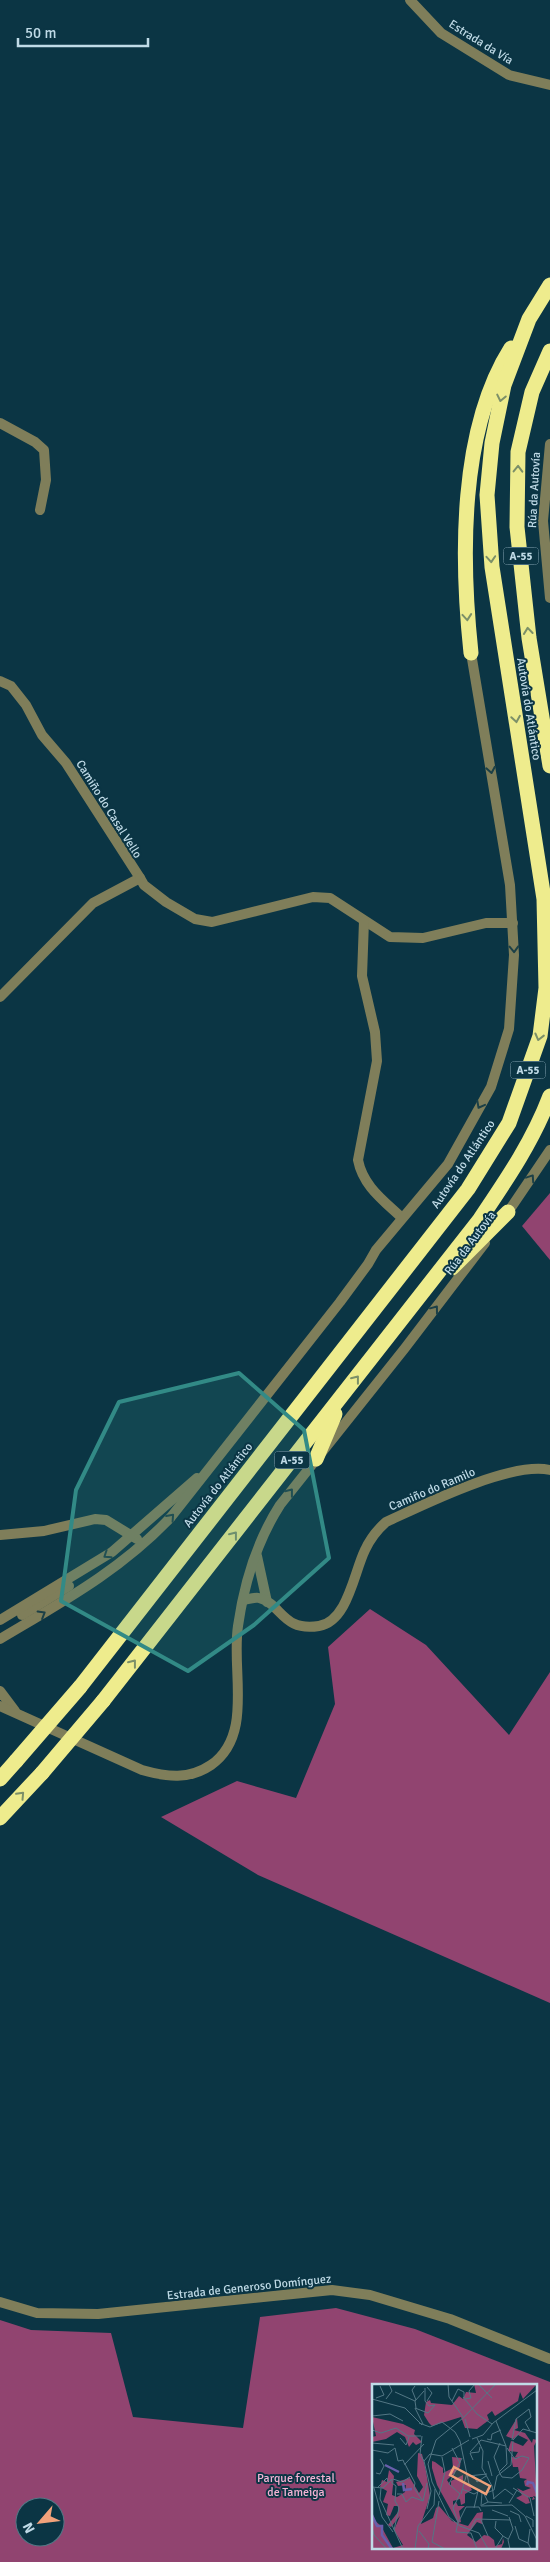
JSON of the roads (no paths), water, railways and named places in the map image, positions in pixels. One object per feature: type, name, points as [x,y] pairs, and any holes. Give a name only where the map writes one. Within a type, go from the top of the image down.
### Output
[{"type":"highway","name":"Autovía do Atlántico","points":[[0,1778],[80,1687],[468,1189],[509,1123],[540,1036],[546,988],[544,899],[492,567],[487,495],[492,443],[504,385],[529,319],[550,285]]},
{"type":"highway","points":[[471,653],[467,613],[466,522],[478,424],[500,366],[529,319]]},
{"type":"highway","name":"Autovía do Atlántico","points":[[550,351],[532,392],[518,452],[518,527],[529,638],[550,766]]},
{"type":"highway","name":"A-55","points":[[0,1818],[42,1773],[103,1701],[480,1219],[513,1171],[539,1123],[550,1096]]},
{"type":"highway","points":[[407,1313],[508,1212]]},
{"type":"highway","points":[[316,1459],[342,1397]]},
{"type":"street","name":"Estrada da Vía","points":[[410,0],[441,33],[509,75],[550,85]]},
{"type":"street","points":[[0,423],[35,442],[44,450],[46,480],[40,510]]},
{"type":"street","name":"Rúa da Autovía","points":[[550,444],[543,522],[550,598]]},
{"type":"street","points":[[0,1639],[105,1575],[144,1544],[190,1495],[210,1466],[340,1302],[376,1250],[448,1164],[491,1087],[509,1029],[514,954],[513,923],[510,885],[471,653]]},
{"type":"street","name":"Camiño do Casal Vello","points":[[0,681],[11,686],[26,705],[42,735],[66,763],[129,865],[140,878],[93,903],[0,997]]},
{"type":"street","points":[[140,878],[144,885],[166,902],[194,919],[203,921],[212,922],[313,897],[330,898],[390,937],[423,938],[486,923],[513,923]]},
{"type":"street","points":[[364,921],[362,976],[375,1032],[377,1061],[358,1160],[360,1173],[368,1186],[402,1218]]},
{"type":"street","name":"Rúa da Autovía","points":[[0,1706],[15,1711],[142,1770],[184,1777],[202,1771],[218,1760],[230,1744],[236,1726],[236,1650],[238,1626],[256,1552],[265,1528],[280,1505],[405,1348],[508,1212],[550,1150]]},
{"type":"street","points":[[0,1620],[86,1569],[132,1537],[210,1466]]},
{"type":"street","name":"Camiño do Ramilo","points":[[267,1602],[290,1623],[303,1626],[321,1626],[336,1618],[345,1603],[364,1551],[376,1532],[386,1522],[496,1476],[520,1469],[550,1470]]},
{"type":"street","points":[[0,1535],[44,1531],[95,1519],[106,1520],[144,1544]]},
{"type":"street","points":[[256,1552],[267,1602]]},
{"type":"street","points":[[0,1627],[59,1593],[86,1569]]},
{"type":"street","points":[[244,1600],[258,1598],[267,1602]]},
{"type":"street","points":[[0,1691],[15,1711]]},
{"type":"street","name":"Estrada de Generoso Domínguez","points":[[0,2302],[37,2314],[98,2314],[332,2290],[370,2295],[450,2319],[550,2359]]},
{"type":"park label","name":"Parque forestal de Tameiga","points":[[296,2485]]}]
